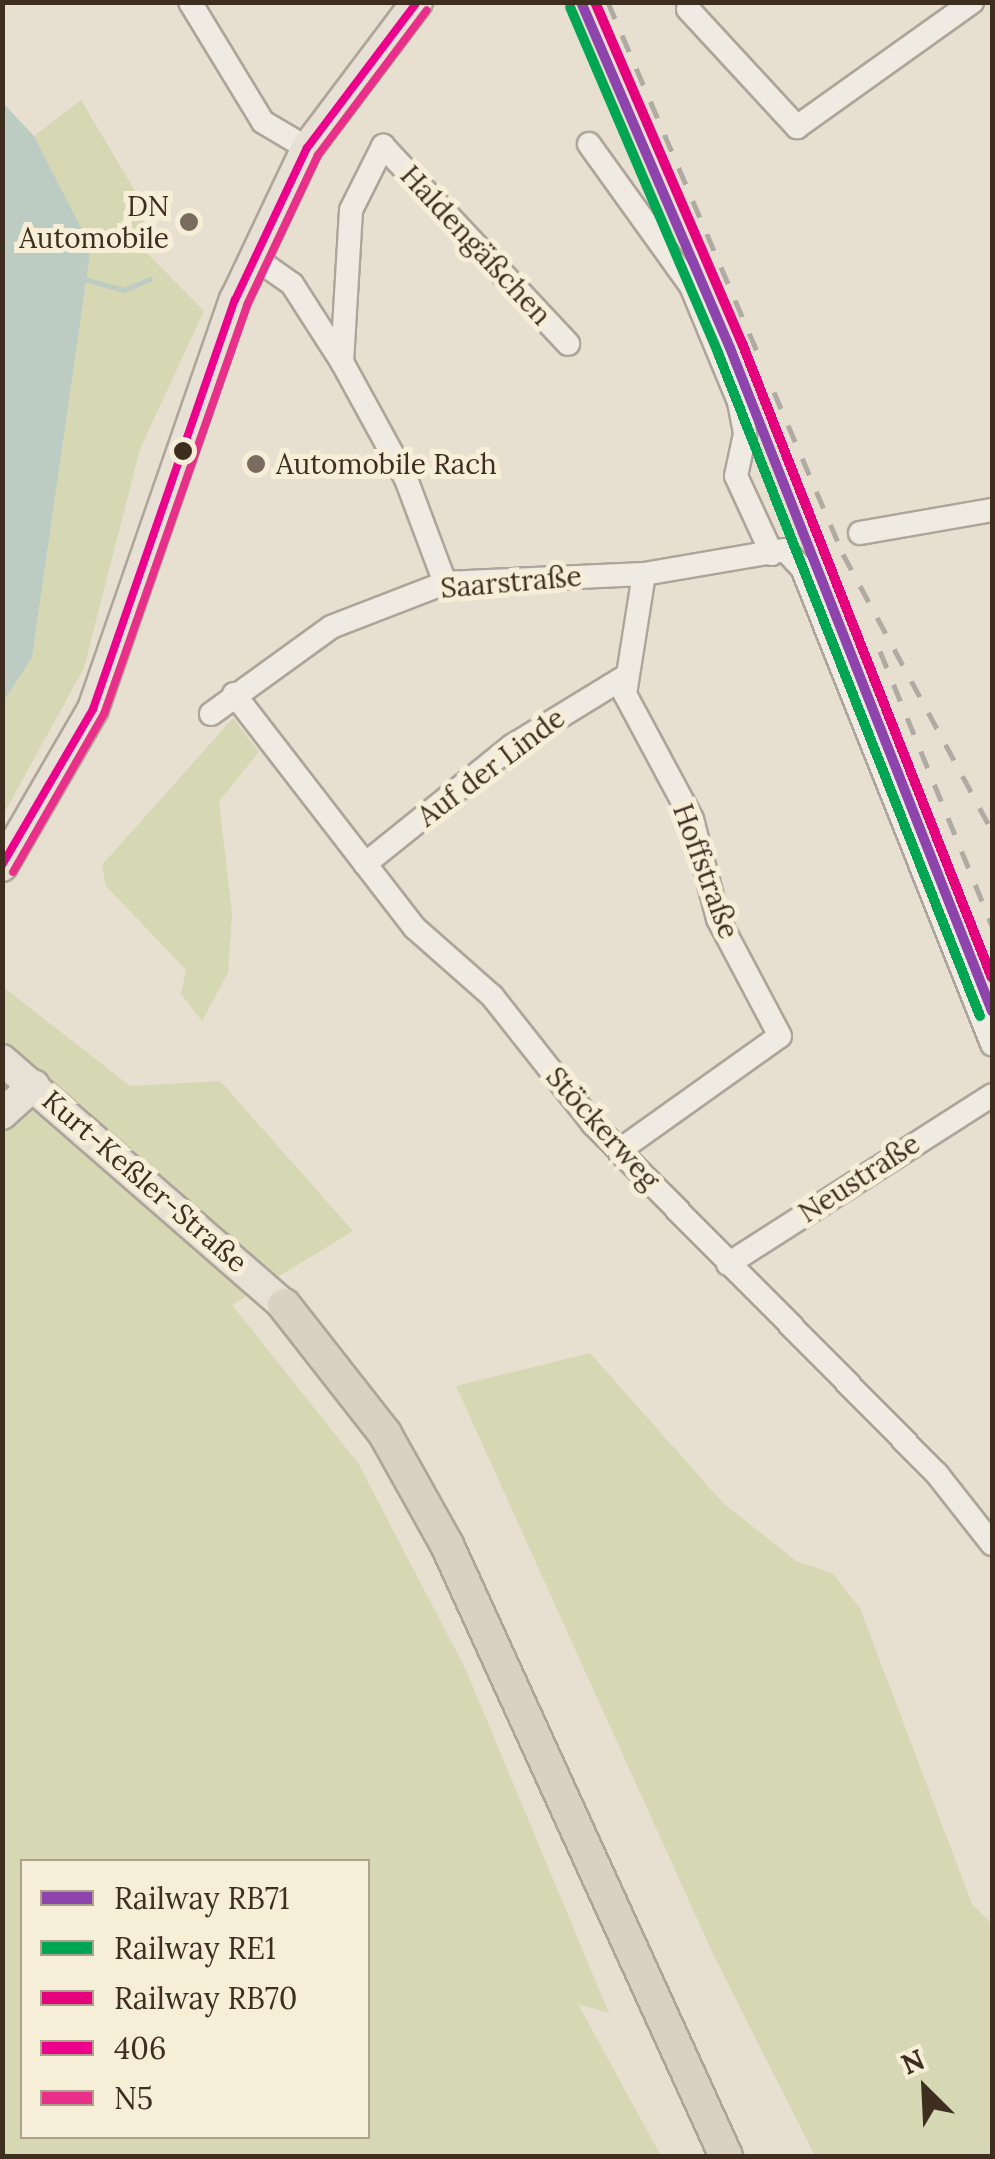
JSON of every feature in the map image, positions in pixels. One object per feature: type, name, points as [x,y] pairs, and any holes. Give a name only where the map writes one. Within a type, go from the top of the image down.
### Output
[{"type":"highway","points":[[284,1305],[385,1434],[447,1545],[726,2156]]},
{"type":"main road","points":[[2,866],[66,764],[134,603],[255,258],[307,148],[417,2]]},
{"type":"main road","name":"Kurt-Keßler-Straße","points":[[2,1060],[284,1305]]},
{"type":"main road","points":[[2,1114],[34,1085]]},
{"type":"street","points":[[190,2],[263,122],[307,148]]},
{"type":"street","points":[[688,9],[797,127],[972,2]]},
{"type":"street","points":[[589,144],[691,286],[739,402],[745,434],[736,476],[778,552],[802,568],[992,1044]]},
{"type":"street","name":"Haldengäßchen","points":[[342,362],[351,210],[383,146],[568,344]]},
{"type":"street","points":[[255,258],[292,284],[342,362],[412,492],[445,584]]},
{"type":"street","points":[[860,533],[992,510]]},
{"type":"street","name":"Saarstraße","points":[[211,714],[331,627],[445,584],[644,574],[778,552]]},
{"type":"street","points":[[623,678],[644,574]]},
{"type":"street","name":"Auf der Linde","points":[[365,864],[512,746],[623,678]]},
{"type":"street","name":"Hoffstraße","points":[[620,1150],[780,1036],[718,919],[692,819],[623,678]]},
{"type":"street","name":"Stöckerweg","points":[[234,694],[365,864],[620,1150],[937,1474],[992,1544]]},
{"type":"street","name":"Neustraße","points":[[728,1264],[992,1095]]},
{"type":"green space","points":[[81,100],[138,196],[147,253],[204,311],[140,449],[84,668],[3,815],[3,702],[32,658],[91,247],[34,136]]},
{"type":"green space","points":[[233,718],[259,752],[219,801],[232,914],[228,973],[202,1021],[181,994],[186,970],[106,886],[102,865]]},
{"type":"green space","points":[[2,986],[130,1086],[220,1081],[353,1231],[232,1305],[358,1463],[466,1670],[609,2013],[578,2004],[661,2156],[3,2156]]},
{"type":"green space","points":[[590,1353],[723,1503],[796,1561],[832,1573],[860,1608],[972,1904],[992,1924],[992,2156],[815,2156],[713,1954],[456,1386]]},
{"type":"shaded area","points":[[2,102],[34,136],[91,247],[32,658],[3,702]]},
{"type":"waterway","points":[[81,278],[124,290],[150,279]]},
{"type":"railway","points":[[608,2],[763,365]]},
{"type":"railway","points":[[774,392],[843,554],[992,831]]},
{"type":"railway","points":[[880,651],[992,926]]},
{"type":"rail line","name":"RB71","points":[[581,2],[730,348],[992,1011]]},
{"type":"rail line","name":"RB70","points":[[595,2],[742,343],[992,978]]},
{"type":"rail line","name":"RE1","points":[[570,7],[718,353],[980,1016]]},
{"type":"transit line","name":"406","points":[[2,865],[93,709],[235,300],[307,148],[417,2]]},
{"type":"transit line","name":"N5","points":[[13,872],[104,714],[247,305],[318,155],[427,10]]},
{"type":"place","name":"DN Automobile","points":[[189,222]]},
{"type":"place","name":"Automobile Rach","points":[[256,464]]}]
